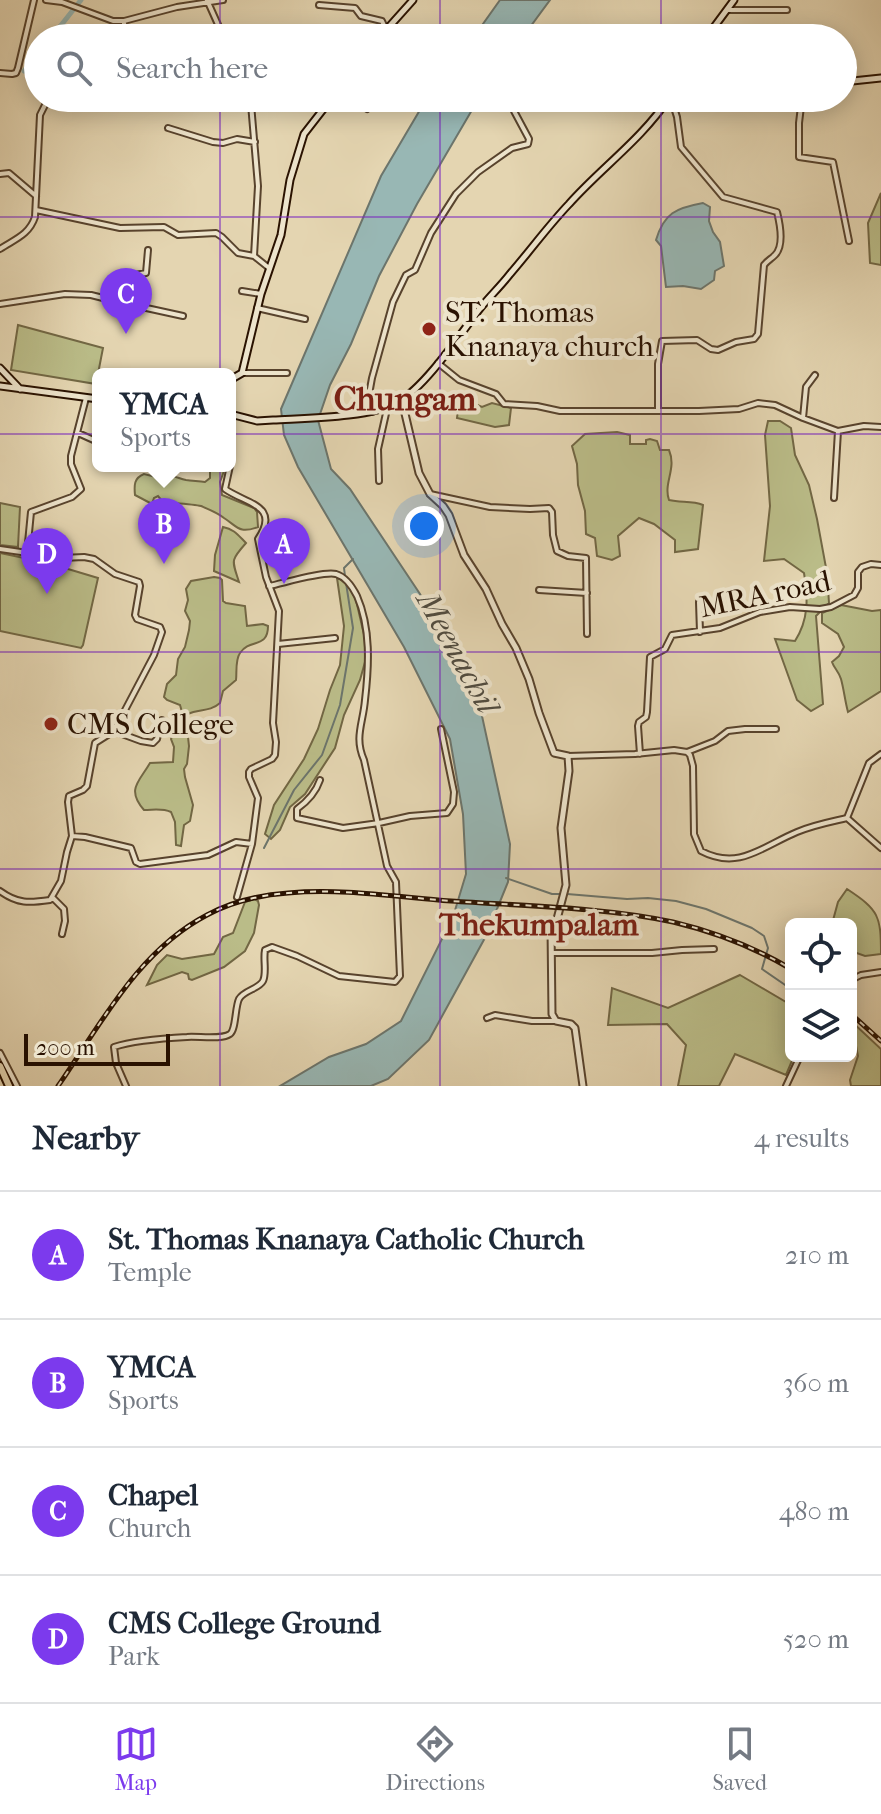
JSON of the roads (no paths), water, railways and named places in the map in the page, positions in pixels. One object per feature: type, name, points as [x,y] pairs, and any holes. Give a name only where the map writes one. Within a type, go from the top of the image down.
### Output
[{"type":"main road","points":[[391,24],[413,0]]},
{"type":"main road","points":[[717,24],[734,0]]},
{"type":"main road","points":[[857,81],[881,78]]},
{"type":"main road","points":[[236,376],[242,373],[257,308],[281,235],[290,180],[304,134],[321,112]]},
{"type":"main road","points":[[236,416],[257,421],[371,412],[387,409],[402,401],[438,363],[569,203],[659,112]]},
{"type":"main road","points":[[0,368],[20,390]]},
{"type":"main road","points":[[0,386],[92,398]]},
{"type":"main road","points":[[402,401],[419,473],[430,494],[449,515],[464,555],[486,589],[516,648],[554,753],[568,756],[561,828],[566,876],[557,919],[551,928],[552,1014],[556,1021],[575,1028],[583,1086]]},
{"type":"main road","points":[[0,1066],[9,1086]]},
{"type":"street","points":[[28,24],[34,0]]},
{"type":"street","points":[[46,0],[62,2],[113,21],[223,0]]},
{"type":"street","points":[[208,2],[218,24]]},
{"type":"street","points":[[319,5],[355,8],[361,16],[383,24]]},
{"type":"street","points":[[728,10],[787,10]]},
{"type":"street","points":[[0,73],[16,73],[24,41]]},
{"type":"street","points":[[0,249],[32,227],[36,210],[42,112]]},
{"type":"street","points":[[252,112],[258,186],[254,256]]},
{"type":"street","points":[[371,412],[368,400],[372,378],[393,302],[406,275],[415,270],[431,233],[456,194],[478,172],[512,148],[528,144],[529,139],[515,112]]},
{"type":"street","points":[[658,408],[658,364],[662,341],[697,340],[718,350],[754,339],[758,334],[764,265],[779,250],[780,237],[777,212],[723,197],[681,147],[675,112]]},
{"type":"street","points":[[800,112],[799,157],[833,162],[849,241]]},
{"type":"street","points":[[168,128],[213,142],[237,139],[255,142]]},
{"type":"street","points":[[0,174],[9,173],[36,196]]},
{"type":"street","points":[[36,210],[120,228],[164,227],[178,235],[216,233],[238,253],[254,256],[269,268]]},
{"type":"street","points":[[119,302],[127,278],[146,273],[148,250]]},
{"type":"street","points":[[242,291],[261,294]]},
{"type":"street","points":[[0,304],[65,294],[91,295],[183,316]]},
{"type":"street","points":[[257,308],[305,319]]},
{"type":"street","points":[[438,363],[459,380],[496,394],[504,404],[560,411],[739,409],[758,403],[775,405],[838,431],[864,426],[881,427]]},
{"type":"street","points":[[242,373],[287,373]]},
{"type":"street","points":[[803,418],[806,387],[815,375]]},
{"type":"street","points":[[27,553],[31,512],[72,497],[81,489],[71,456],[86,396]]},
{"type":"street","points":[[379,481],[378,449],[387,409]]},
{"type":"street","points":[[834,498],[838,431]]},
{"type":"street","points":[[78,433],[92,439]]},
{"type":"street","points":[[228,472],[225,489],[245,498],[266,515],[267,522],[258,539],[269,586],[279,611],[273,723],[275,755],[249,772],[258,798],[252,844],[237,897]]},
{"type":"street","points":[[430,494],[490,507],[549,508],[555,549],[568,556],[586,558],[587,634]]},
{"type":"street","points":[[0,549],[94,559],[115,574],[139,582],[135,615],[137,619],[160,627],[162,632],[154,655],[114,731],[95,743],[87,786],[69,796],[72,836],[61,881],[52,897],[31,903],[11,899],[0,891]]},
{"type":"street","name":"MRA road","points":[[640,754],[638,726],[647,712],[650,657],[665,649],[672,635],[731,625],[760,612],[790,607],[831,607],[854,595],[858,588],[858,572],[862,567],[881,565]]},
{"type":"street","points":[[126,1086],[116,1063],[114,1047],[230,1034],[234,1030],[237,1002],[242,995],[262,983],[265,977],[265,950],[272,947],[339,976],[395,982],[400,976],[396,882],[387,866],[364,760],[358,747],[369,661],[361,607],[347,581],[336,574],[269,586]]},
{"type":"street","points":[[539,590],[587,593]]},
{"type":"street","points":[[699,602],[700,632]]},
{"type":"street","points":[[278,644],[335,638]]},
{"type":"street","points":[[114,731],[153,743],[162,720]]},
{"type":"street","points":[[320,780],[317,790],[297,809],[297,818],[343,828],[447,813],[454,792],[441,729]]},
{"type":"street","points":[[568,756],[674,750],[687,752],[715,741],[728,731],[776,729]]},
{"type":"street","points":[[687,752],[693,766],[694,834],[701,851],[712,857],[725,859],[753,855],[798,831],[847,818]]},
{"type":"street","points":[[847,818],[869,763],[881,754]]},
{"type":"street","points":[[847,818],[881,848]]},
{"type":"street","points":[[72,836],[131,848],[136,862],[140,864],[208,855],[236,842],[252,844]]},
{"type":"street","points":[[52,897],[64,909],[62,934]]},
{"type":"street","points":[[552,953],[652,953],[714,949]]},
{"type":"street","points":[[857,977],[881,972]]},
{"type":"street","points":[[487,1018],[495,1015],[556,1021]]},
{"type":"street","points":[[0,1053],[17,1086]]},
{"type":"street","points":[[786,1086],[797,1062]]},
{"type":"water","points":[[500,0],[550,0],[532,24],[483,24]]},
{"type":"water","points":[[419,112],[471,112],[379,276],[330,385],[318,420],[331,469],[350,489],[420,594],[482,716],[510,844],[508,882],[486,936],[429,1040],[388,1079],[371,1086],[280,1086],[329,1057],[366,1044],[401,1021],[453,917],[466,874],[463,814],[450,739],[404,647],[298,467],[284,435],[281,409],[381,176]]},
{"type":"water","points":[[703,203],[710,207],[709,221],[720,242],[724,266],[715,271],[714,280],[701,289],[666,287],[661,246],[656,240],[659,231],[672,213]]},
{"type":"waterway","points":[[62,24],[81,0]]},
{"type":"waterway","points":[[345,576],[344,568],[353,559]]},
{"type":"waterway","points":[[264,848],[294,790],[322,755],[340,705],[353,628],[346,583]]},
{"type":"waterway","points":[[506,878],[552,894],[561,894]]},
{"type":"waterway","points":[[567,894],[676,901],[706,909],[752,928],[764,936],[768,948],[762,969],[785,985]]},
{"type":"railway","points":[[58,1086],[123,991],[161,948],[216,910],[267,895],[349,892],[619,913],[704,930],[785,966]]},
{"type":"railway","points":[[857,1019],[881,1041]]},
{"type":"place","name":"ST. Thomas Knanaya church","points":[[429,329]]},
{"type":"place","name":"Chapel","points":[[126,334]]},
{"type":"place","name":"YMCA","points":[[164,564]]},
{"type":"place","name":"St. Thomas Knanaya Catholic Church","points":[[284,584]]},
{"type":"place","name":"CMS College Ground","points":[[47,594]]},
{"type":"place","name":"CMS College","points":[[51,724]]},
{"type":"district","name":"Chungam","points":[[405,398]]},
{"type":"district","name":"Thekumpalam","points":[[539,924]]},
{"type":"water label","name":"Meenachil","points":[[458,652]]}]
